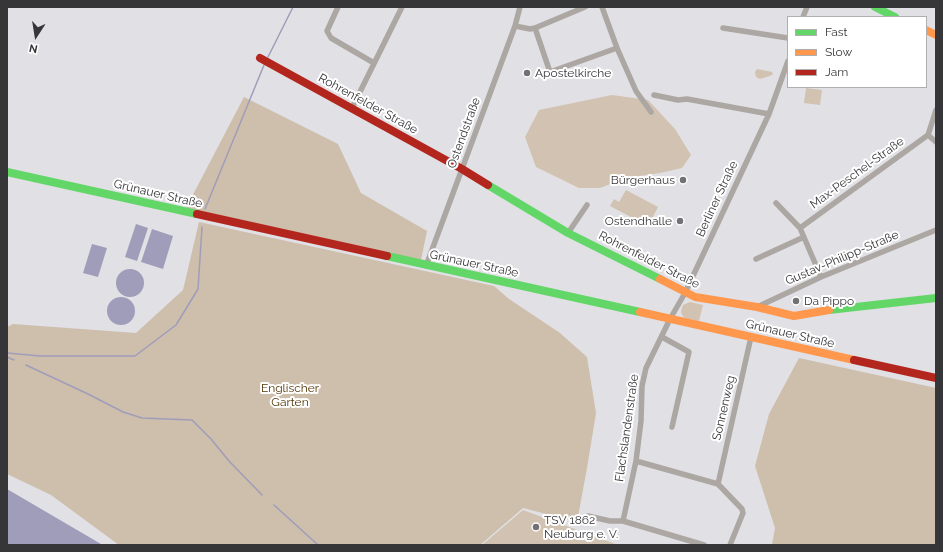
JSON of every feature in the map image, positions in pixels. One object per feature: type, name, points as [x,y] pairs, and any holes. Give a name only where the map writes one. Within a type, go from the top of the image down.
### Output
[{"type":"street","points":[[338,7],[327,31],[331,38],[374,63]]},
{"type":"street","points":[[352,108],[402,7]]},
{"type":"street","name":"Ostendstraße","points":[[426,266],[515,26],[520,7]]},
{"type":"street","points":[[515,26],[530,29],[535,28],[585,7]]},
{"type":"street","points":[[602,7],[617,48],[636,91],[651,112]]},
{"type":"street","points":[[875,7],[893,16]]},
{"type":"street","points":[[535,28],[550,72],[617,48]]},
{"type":"street","points":[[723,28],[787,38]]},
{"type":"street","points":[[927,30],[936,35]]},
{"type":"street","name":"Rohrenfelder Straße","points":[[260,58],[462,169],[568,232],[685,293],[698,298],[757,307],[794,316],[848,307],[936,298]]},
{"type":"street","name":"Berliner Straße","points":[[670,319],[685,293],[769,114],[787,64]]},
{"type":"street","points":[[654,95],[678,100],[687,99],[769,114]]},
{"type":"street","points":[[936,110],[928,135],[936,142]]},
{"type":"street","name":"Max-Peschel-Straße","points":[[800,228],[928,135]]},
{"type":"street","name":"Grünauer Straße","points":[[7,172],[936,378]]},
{"type":"street","points":[[776,203],[800,228],[821,277]]},
{"type":"street","points":[[568,232],[587,205]]},
{"type":"street","name":"Gustav-Philipp-Straße","points":[[757,307],[821,277],[936,230]]},
{"type":"street","points":[[756,259],[804,237]]},
{"type":"street","name":"Flachslandenstraße","points":[[623,521],[636,460],[641,421],[642,386],[646,368],[670,319]]},
{"type":"street","points":[[662,337],[689,352],[672,427]]},
{"type":"street","name":"Sonnenweg","points":[[718,484],[751,337]]},
{"type":"street","points":[[636,460],[718,484],[742,509],[743,513],[730,545]]},
{"type":"street","points":[[588,516],[610,521],[623,521],[704,545]]},
{"type":"shaded area","points":[[757,69],[772,72],[773,74],[760,79],[756,77],[755,72]]},
{"type":"shaded area","points":[[806,88],[822,90],[820,105],[804,103]]},
{"type":"shaded area","points":[[612,95],[648,100],[675,129],[691,155],[682,168],[626,178],[600,188],[579,188],[536,167],[525,137],[539,110]]},
{"type":"shaded area","points":[[626,190],[658,207],[648,226],[610,206],[614,199],[619,202]]},
{"type":"shaded area","points":[[136,224],[148,228],[137,261],[125,257]]},
{"type":"shaded area","points":[[152,229],[173,236],[163,269],[141,262]]},
{"type":"shaded area","points":[[92,244],[107,248],[98,277],[83,273]]},
{"type":"shaded area","points":[[130,269],[136,270],[140,273],[143,277],[143,289],[140,293],[136,296],[130,297],[124,296],[120,293],[117,289],[116,283],[117,277],[120,273],[124,270]]},
{"type":"shaded area","points":[[121,297],[131,301],[135,311],[131,321],[121,325],[111,321],[107,311],[111,301]]},
{"type":"shaded area","points":[[690,302],[703,305],[699,321],[685,318],[682,315],[681,311],[683,305]]},
{"type":"shaded area","points":[[7,489],[101,544],[103,545],[7,545]]},
{"type":"shaded area","name":"TSV 1862 Neuburg e. V.","points":[[523,510],[618,545],[482,545]]},
{"type":"green space","points":[[244,97],[338,144],[361,193],[427,231],[421,260],[186,208]]},
{"type":"green space","name":"Englischer Garten","points":[[199,222],[494,286],[509,299],[560,333],[587,357],[596,413],[577,522],[523,508],[480,545],[119,545],[51,495],[7,474],[7,327],[13,324],[136,333],[183,290]]},
{"type":"green space","points":[[799,358],[936,388],[936,545],[772,545],[775,528],[755,466],[769,414]]},
{"type":"waterway","points":[[268,57],[293,7]]},
{"type":"waterway","points":[[205,209],[264,65]]},
{"type":"waterway","points":[[7,353],[40,356],[135,356],[176,325],[198,289],[202,227]]},
{"type":"waterway","points":[[7,357],[14,360]]},
{"type":"waterway","points":[[26,365],[123,412],[142,418],[192,420],[262,495]]},
{"type":"waterway","points":[[274,505],[318,545]]},
{"type":"traffic: fast","points":[[875,7],[893,16]]},
{"type":"traffic: fast","points":[[7,172],[197,214]]},
{"type":"traffic: fast","points":[[488,185],[568,233],[660,279]]},
{"type":"traffic: fast","points":[[387,256],[640,312]]},
{"type":"traffic: fast","points":[[829,310],[936,298]]},
{"type":"traffic: slow","points":[[927,30],[936,35]]},
{"type":"traffic: slow","points":[[660,279],[695,297],[757,307],[794,316],[829,310]]},
{"type":"traffic: slow","points":[[640,312],[854,360]]},
{"type":"traffic: jam","points":[[260,58],[462,169],[488,185]]},
{"type":"traffic: jam","points":[[197,214],[387,256]]},
{"type":"traffic: jam","points":[[854,360],[936,378]]},
{"type":"place","name":"Apostelkirche","points":[[527,73]]},
{"type":"place","name":"Bürgerhaus","points":[[683,180]]},
{"type":"place","name":"Ostendhalle","points":[[680,221]]},
{"type":"place","name":"Da Pippo","points":[[796,301]]},
{"type":"place","name":"TSV 1862 Neuburg e. V.","points":[[536,527]]}]
